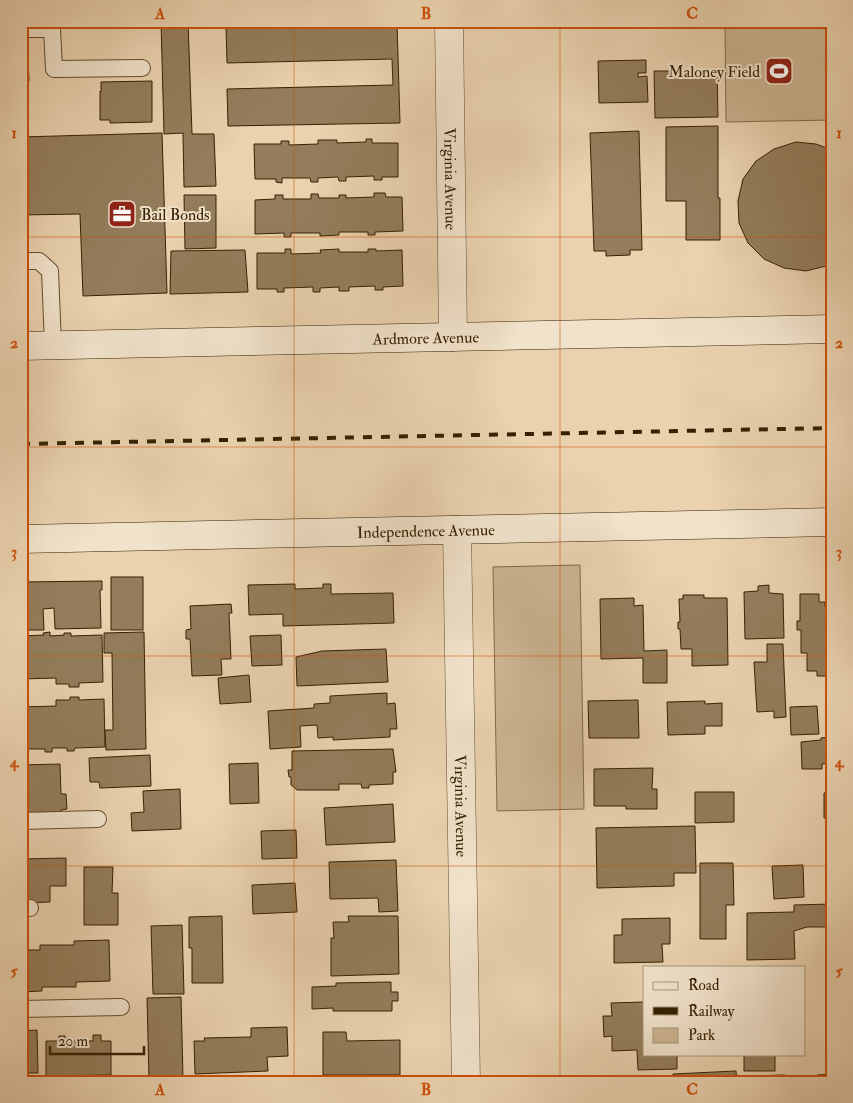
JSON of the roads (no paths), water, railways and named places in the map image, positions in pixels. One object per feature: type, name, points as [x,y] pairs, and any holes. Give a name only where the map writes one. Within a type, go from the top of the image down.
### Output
[{"type":"street","name":"Virginia Avenue","points":[[449,21],[453,337]]},
{"type":"street","name":"Ardmore Avenue","points":[[21,346],[832,329]]},
{"type":"street","name":"Independence Avenue","points":[[21,540],[832,522]]},
{"type":"street","name":"Virginia Avenue","points":[[457,530],[466,1082]]},
{"type":"lane","points":[[21,29],[52,29],[54,69],[142,68]]},
{"type":"lane","points":[[21,261],[39,261],[50,272],[52,345]]},
{"type":"lane","points":[[21,820],[98,819]]},
{"type":"lane","points":[[21,1009],[120,1007]]},
{"type":"railway","points":[[21,444],[832,428]]},
{"type":"place","name":"Maloney Field","points":[[779,71]]},
{"type":"place","name":"Bail Bonds","points":[[122,214]]}]
